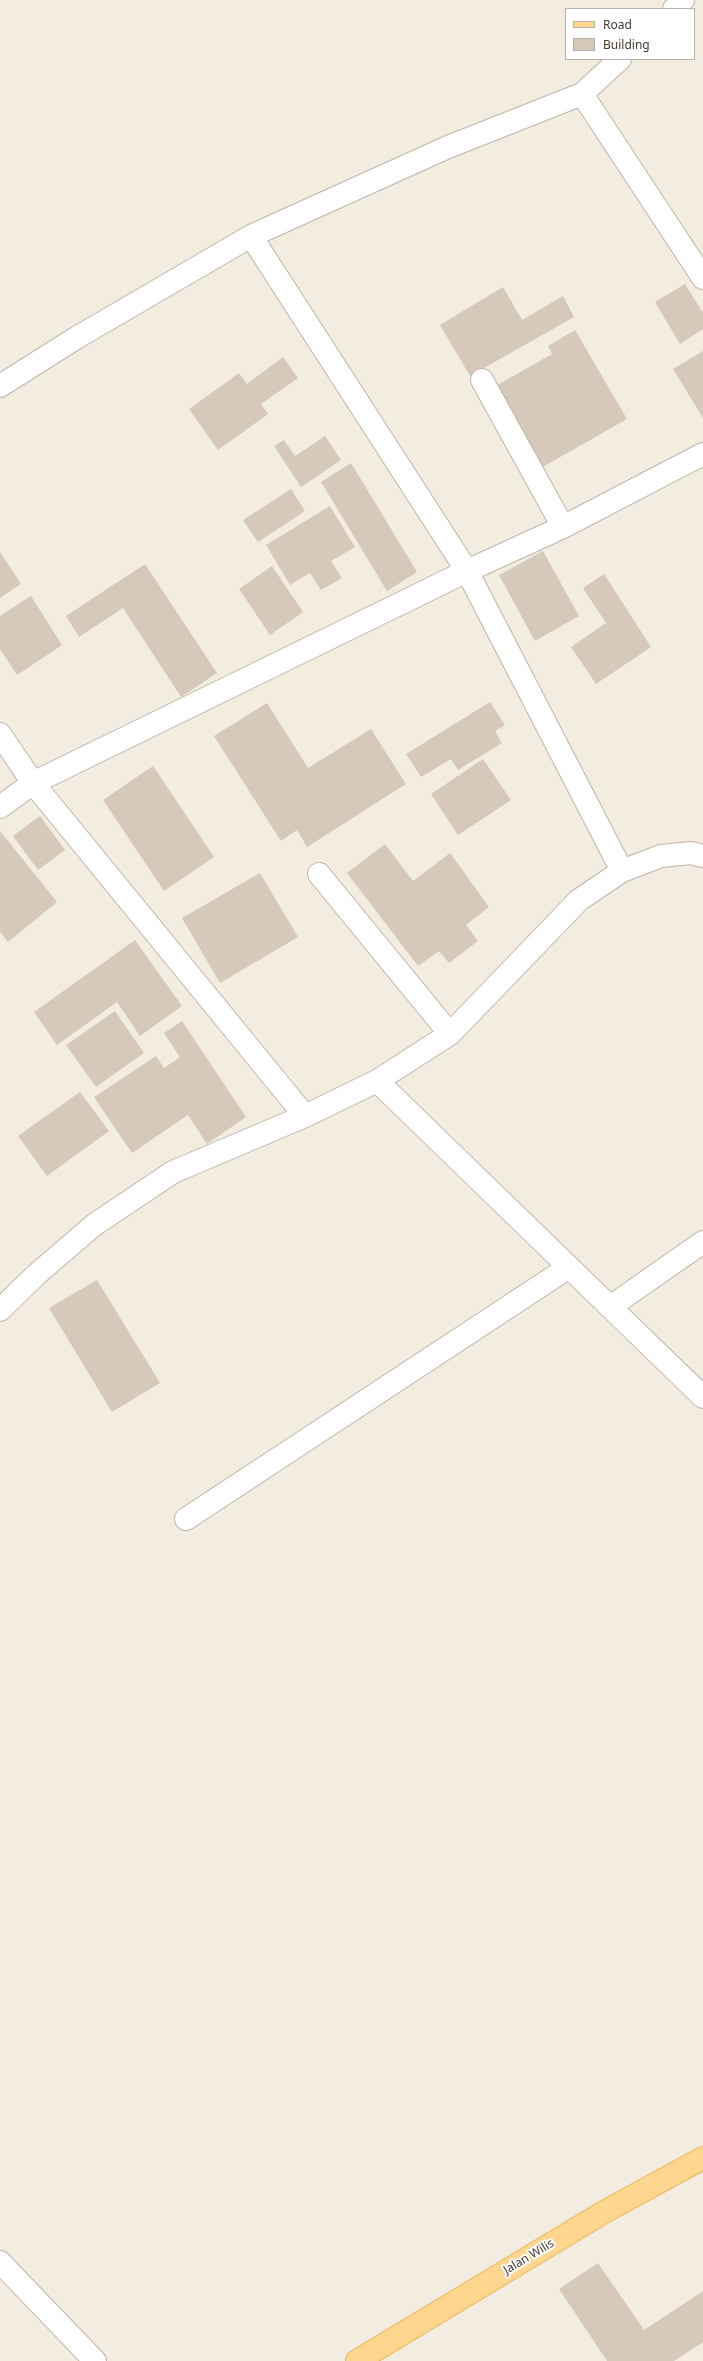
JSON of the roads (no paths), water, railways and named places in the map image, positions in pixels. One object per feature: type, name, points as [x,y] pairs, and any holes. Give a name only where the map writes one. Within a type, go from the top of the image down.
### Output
[{"type":"main road","name":"Jalan Wilis","points":[[357,2361],[604,2212],[703,2158]]},
{"type":"street","points":[[675,8],[683,0]]},
{"type":"street","points":[[0,386],[76,338],[251,236],[448,147],[582,94],[619,60]]},
{"type":"street","points":[[582,94],[703,278]]},
{"type":"street","points":[[251,236],[467,571],[622,871]]},
{"type":"street","points":[[482,380],[563,527]]},
{"type":"street","points":[[0,807],[33,783],[467,571],[563,527],[703,454]]},
{"type":"street","points":[[0,734],[33,783],[305,1116]]},
{"type":"street","points":[[0,1310],[37,1274],[94,1225],[173,1172],[305,1116],[377,1081],[450,1034],[579,900],[622,871],[661,856],[691,853],[703,856]]},
{"type":"street","points":[[319,874],[450,1034]]},
{"type":"street","points":[[377,1081],[703,1397]]},
{"type":"street","points":[[610,1307],[703,1242]]},
{"type":"street","points":[[186,1519],[569,1267]]},
{"type":"street","points":[[0,2262],[95,2361]]}]
